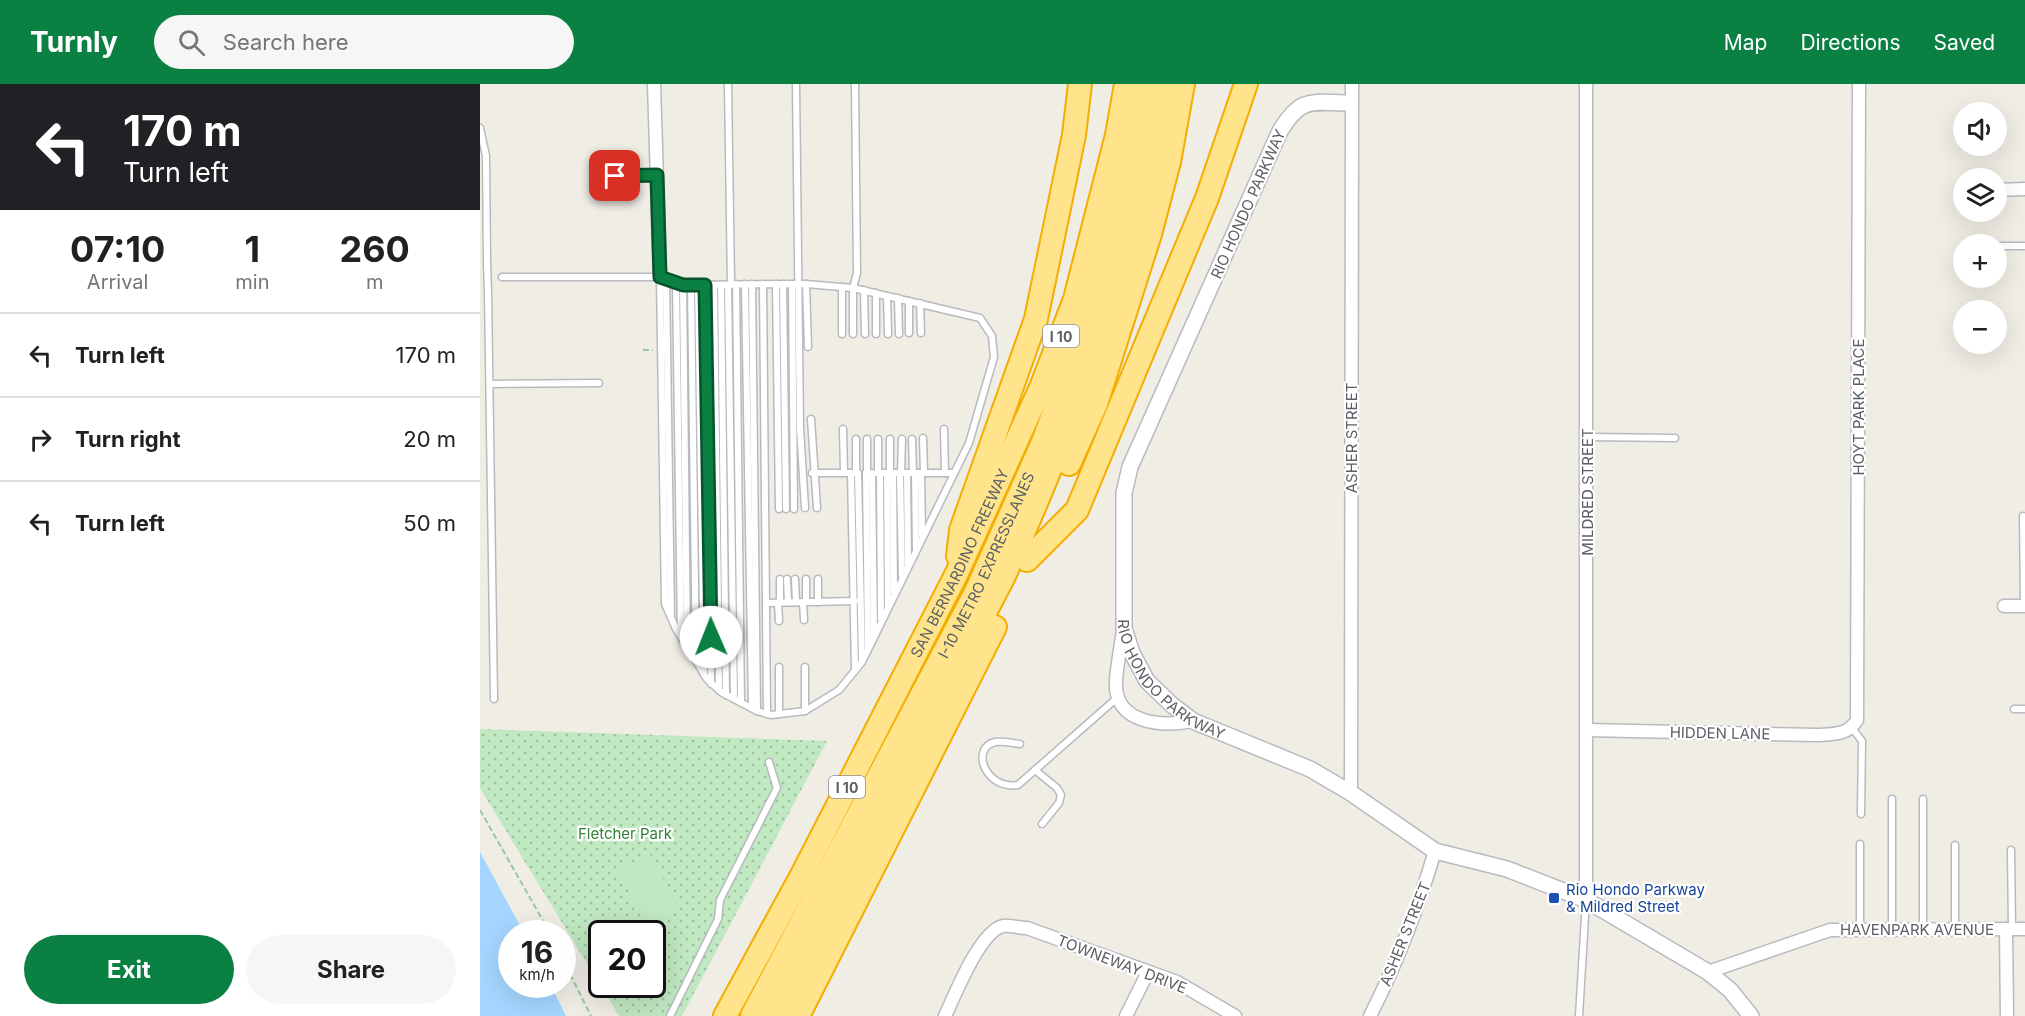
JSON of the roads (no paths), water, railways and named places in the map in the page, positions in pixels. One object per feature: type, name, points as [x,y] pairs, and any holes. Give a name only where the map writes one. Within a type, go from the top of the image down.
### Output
[{"type":"highway","points":[[956,575],[961,530],[1036,319],[1074,135],[1080,84]]},
{"type":"highway","name":"SAN BERNARDINO FREEWAY","points":[[730,1010],[956,575],[1042,385],[1075,299],[1117,135],[1126,84]]},
{"type":"highway","name":"I-10 METRO EXPRESSLANES","points":[[752,1016],[975,594],[1043,442],[1087,322],[1122,197],[1146,84]]},
{"type":"highway","name":"I-10 METRO EXPRESSLANES","points":[[774,1016],[1003,578],[1036,506],[1078,402],[1106,320],[1150,163],[1166,84]]},
{"type":"highway","points":[[798,1016],[1027,560],[1095,404],[1150,234],[1169,162],[1183,84]]},
{"type":"highway","points":[[1027,560],[1077,510],[1207,198],[1246,84]]},
{"type":"street","points":[[654,84],[663,278]]},
{"type":"street","name":"ASHER STREET","points":[[1351,793],[1350,103],[1352,84]]},
{"type":"street","name":"MILDRED STREET","points":[[1586,84],[1586,900]]},
{"type":"street","name":"HOYT PARK PLACE","points":[[1852,729],[1857,720],[1858,84]]},
{"type":"street","name":"RIO HONDO PARKWAY","points":[[1350,103],[1301,104],[1291,113],[1265,162],[1130,467],[1124,493],[1124,628],[1132,653],[1147,681],[1193,721],[1310,769],[1351,793],[1435,851],[1507,869],[1586,900],[1708,972],[1730,990],[1751,1016]]},
{"type":"street","points":[[2007,190],[2025,189]]},
{"type":"street","points":[[2004,606],[2024,606]]},
{"type":"street","points":[[1124,628],[1116,681],[1117,698],[1127,711],[1143,721],[1170,726],[1193,721]]},
{"type":"street","name":"HIDDEN LANE","points":[[1587,730],[1818,735],[1843,733],[1852,729]]},
{"type":"street","name":"ASHER STREET","points":[[1370,1016],[1386,984],[1420,900],[1435,851]]},
{"type":"street","name":"TOWNEWAY DRIVE","points":[[945,1016],[978,950],[990,933],[1003,926],[1027,928],[1177,982],[1235,1016]]},
{"type":"street","points":[[2007,1016],[2009,929]]},
{"type":"street","name":"HAVENPARK AVENUE","points":[[1708,972],[1830,930],[2025,929]]},
{"type":"street","points":[[1126,1016],[1148,972]]},
{"type":"lane","points":[[719,690],[728,84]]},
{"type":"lane","points":[[796,84],[800,428],[805,508]]},
{"type":"lane","points":[[853,334],[853,288],[857,273],[855,84]]},
{"type":"lane","points":[[480,131],[486,156],[494,699]]},
{"type":"lane","points":[[615,176],[657,175]]},
{"type":"lane","points":[[2007,246],[2025,246]]},
{"type":"lane","points":[[502,277],[663,278],[683,285],[799,284],[842,287],[864,290],[980,318],[993,343],[994,357],[990,378],[969,443],[902,580],[876,600],[766,603]]},
{"type":"lane","points":[[663,278],[665,604],[687,648],[704,675],[711,684],[726,695],[754,710],[767,714],[805,711],[839,690],[862,662],[888,609],[876,600]]},
{"type":"lane","points":[[676,283],[681,637]]},
{"type":"lane","points":[[748,284],[754,710]]},
{"type":"lane","points":[[763,284],[767,714]]},
{"type":"lane","points":[[779,284],[786,509]]},
{"type":"lane","points":[[778,509],[779,284]]},
{"type":"lane","points":[[799,284],[808,347]]},
{"type":"lane","points":[[794,509],[799,284]]},
{"type":"lane","points":[[683,285],[687,648]]},
{"type":"lane","points":[[696,662],[698,285]]},
{"type":"lane","points":[[698,285],[704,675]]},
{"type":"lane","points":[[698,285],[711,684]]},
{"type":"lane","points":[[726,285],[726,695]]},
{"type":"lane","points":[[726,285],[734,699]]},
{"type":"lane","points":[[726,285],[741,703]]},
{"type":"lane","points":[[842,287],[842,334]]},
{"type":"lane","points":[[864,290],[865,334]]},
{"type":"lane","points":[[876,293],[876,334]]},
{"type":"lane","points":[[887,296],[888,334]]},
{"type":"lane","points":[[898,298],[899,334]]},
{"type":"lane","points":[[909,301],[909,333]]},
{"type":"lane","points":[[920,303],[921,333]]},
{"type":"lane","points":[[489,384],[557,387],[599,383]]},
{"type":"lane","points":[[811,419],[812,473],[817,508]]},
{"type":"lane","points":[[843,429],[881,622]]},
{"type":"lane","points":[[944,429],[945,473]]},
{"type":"lane","points":[[1587,437],[1675,438]]},
{"type":"lane","points":[[874,636],[876,600],[894,473],[923,438]]},
{"type":"lane","points":[[852,473],[856,439]]},
{"type":"lane","points":[[867,439],[894,473],[916,551]]},
{"type":"lane","points":[[878,439],[922,539]]},
{"type":"lane","points":[[890,439],[908,567]]},
{"type":"lane","points":[[868,650],[894,473],[902,439]]},
{"type":"lane","points":[[862,662],[876,600],[894,473],[912,439]]},
{"type":"lane","points":[[812,473],[954,473]]},
{"type":"lane","points":[[894,473],[902,580]]},
{"type":"lane","points":[[2023,516],[2024,606]]},
{"type":"lane","points":[[778,621],[784,579]]},
{"type":"lane","points":[[795,579],[796,602]]},
{"type":"lane","points":[[804,620],[806,579]]},
{"type":"lane","points":[[818,579],[818,602]]},
{"type":"lane","points":[[855,672],[876,600]]},
{"type":"lane","points":[[805,667],[805,711]]},
{"type":"lane","points":[[779,668],[780,714]]},
{"type":"lane","points":[[1020,744],[993,743],[987,747],[983,758],[984,768],[998,783],[1008,786],[1018,785],[1117,698]]},
{"type":"lane","points":[[2014,710],[2025,709]]},
{"type":"lane","points":[[1852,729],[1862,741],[1861,814]]},
{"type":"lane","points":[[670,1016],[718,919],[720,900],[777,788],[769,762]]},
{"type":"lane","points":[[1035,770],[1057,788],[1061,795],[1059,803],[1042,824]]},
{"type":"lane","points":[[1892,799],[1892,929]]},
{"type":"lane","points":[[1923,799],[1923,929]]},
{"type":"lane","points":[[1860,844],[1860,929]]},
{"type":"lane","points":[[1955,845],[1955,929]]},
{"type":"lane","points":[[2009,929],[2011,850]]},
{"type":"lane","points":[[1579,1016],[1586,900]]},
{"type":"water","points":[[480,852],[517,920],[498,920],[498,998],[557,998],[566,1016],[480,1016]]},
{"type":"place","name":"Rio Hondo Parkway & Mildred Street","points":[[1554,898]]},
{"type":"park label","name":"Fletcher Park","points":[[625,833]]}]
